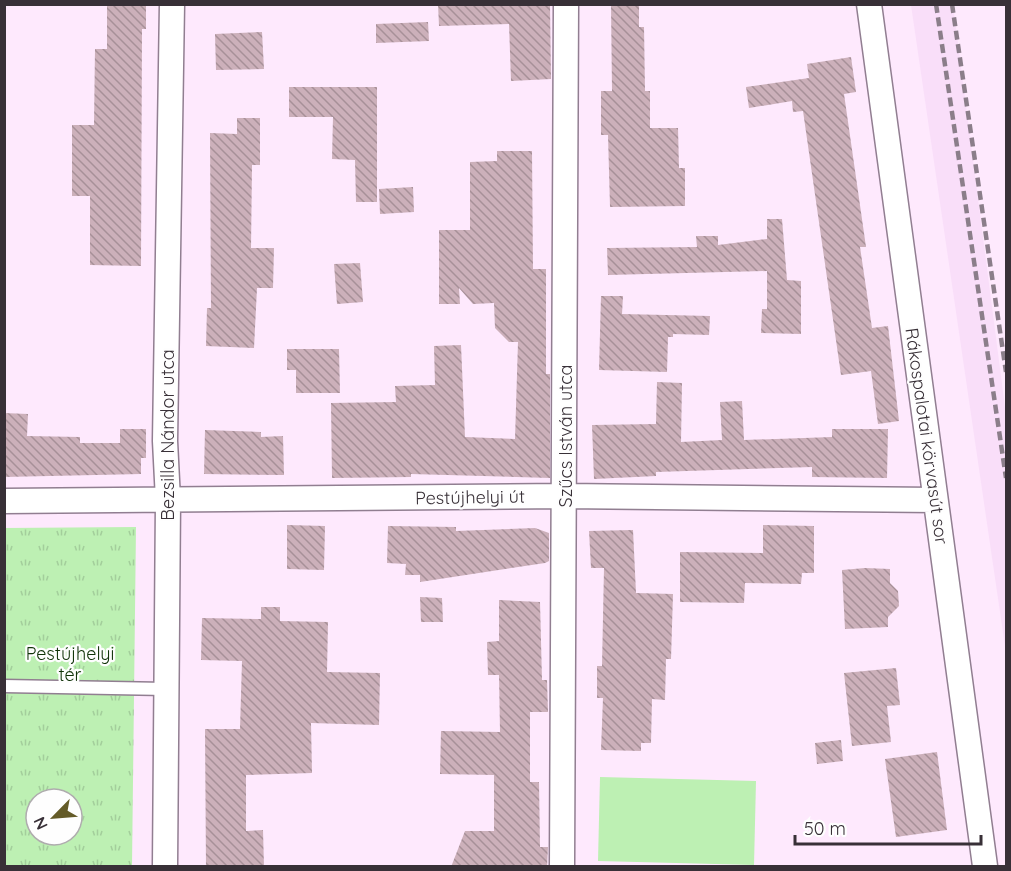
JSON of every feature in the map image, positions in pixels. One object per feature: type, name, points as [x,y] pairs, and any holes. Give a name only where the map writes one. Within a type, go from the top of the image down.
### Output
[{"type":"street","name":"Bezsilla Nándor utca","points":[[165,867],[168,500],[165,441],[172,4]]},
{"type":"street","name":"Szűcs István utca","points":[[562,867],[566,4]]},
{"type":"street","name":"Rákospalotai körvasút sor","points":[[869,4],[985,867]]},
{"type":"street","name":"Pestújhelyi út","points":[[4,501],[565,496],[935,500]]},
{"type":"lane","points":[[4,686],[166,688]]},
{"type":"shaded area","points":[[911,5],[953,5],[1006,415],[1006,653]]},
{"type":"green space","name":"Pestújhelyi tér","points":[[136,527],[132,866],[5,866],[4,528]]},
{"type":"green space","points":[[600,777],[756,781],[754,865],[598,861]]},
{"type":"building","points":[[107,4],[146,4],[146,29],[142,29],[141,266],[90,265],[90,196],[72,196],[72,125],[94,125],[95,49],[107,49]]},
{"type":"building","points":[[438,4],[550,4],[551,79],[511,81],[509,24],[439,26]]},
{"type":"building","points":[[611,4],[639,4],[639,27],[644,27],[645,91],[650,91],[650,128],[678,128],[679,168],[685,168],[685,206],[610,207],[608,135],[601,135],[601,91],[612,91]]},
{"type":"building","points":[[428,22],[429,41],[376,43],[376,24]]},
{"type":"building","points":[[262,32],[264,69],[216,70],[215,34]]},
{"type":"building","points":[[851,57],[856,92],[844,94],[866,247],[860,247],[872,328],[888,326],[899,421],[878,424],[871,371],[841,375],[803,111],[793,112],[792,101],[749,108],[746,87],[809,78],[807,64]]},
{"type":"building","points":[[289,87],[377,87],[377,202],[356,202],[355,160],[332,159],[333,117],[289,117]]},
{"type":"building","points":[[237,118],[260,118],[260,165],[252,165],[251,248],[274,248],[273,288],[257,288],[254,348],[206,346],[207,308],[211,308],[210,133],[237,134]]},
{"type":"building","points":[[497,151],[532,151],[533,269],[546,269],[546,374],[550,374],[550,478],[411,474],[411,477],[332,478],[331,403],[396,402],[395,386],[435,385],[434,346],[461,345],[465,437],[515,439],[518,342],[509,342],[495,328],[494,303],[473,304],[459,288],[460,304],[439,304],[439,230],[470,230],[470,162],[497,161]]},
{"type":"building","points":[[413,187],[414,212],[380,214],[379,189]]},
{"type":"building","points":[[767,219],[782,219],[787,280],[801,281],[801,334],[761,333],[762,309],[767,309],[767,271],[608,275],[607,248],[697,247],[696,236],[718,236],[718,245],[767,239]]},
{"type":"building","points":[[360,263],[363,302],[337,304],[334,264]]},
{"type":"building","points":[[601,296],[623,296],[622,314],[710,316],[709,335],[673,334],[673,337],[668,337],[667,372],[599,370]]},
{"type":"building","points":[[287,349],[339,349],[340,393],[296,393],[296,370],[287,370]]},
{"type":"building","points":[[657,382],[682,383],[681,442],[722,440],[720,402],[742,401],[744,440],[832,437],[832,429],[888,429],[887,478],[812,477],[812,467],[656,472],[656,476],[594,479],[592,425],[656,424]]},
{"type":"building","points":[[4,413],[28,414],[27,436],[80,437],[80,443],[120,443],[120,429],[146,429],[146,458],[141,458],[141,474],[4,477]]},
{"type":"building","points":[[205,430],[261,432],[261,437],[283,436],[284,475],[204,474]]},
{"type":"building","points":[[287,525],[325,526],[324,570],[287,569]]},
{"type":"building","points":[[763,525],[814,526],[814,573],[802,573],[801,584],[745,583],[744,603],[680,602],[680,552],[763,553]]},
{"type":"building","points":[[388,526],[456,527],[456,531],[535,528],[549,533],[549,561],[420,582],[420,575],[405,575],[406,564],[387,563]]},
{"type":"building","points":[[633,530],[636,593],[673,594],[671,659],[666,659],[665,700],[652,699],[651,743],[641,743],[641,751],[601,750],[603,698],[597,698],[597,666],[602,666],[604,568],[591,568],[589,531]]},
{"type":"building","points":[[890,569],[890,583],[898,591],[899,606],[888,617],[888,627],[845,629],[842,570]]},
{"type":"building","points":[[420,597],[442,598],[443,622],[421,622]]},
{"type":"building","points":[[499,600],[540,602],[542,680],[547,680],[548,712],[530,712],[530,782],[539,782],[540,847],[548,847],[547,867],[451,867],[465,831],[494,831],[494,775],[440,774],[441,731],[500,732],[499,675],[488,675],[487,642],[499,641]]},
{"type":"building","points":[[261,607],[280,607],[280,621],[328,622],[327,672],[380,673],[379,725],[311,723],[312,773],[246,775],[246,831],[263,830],[264,867],[206,867],[205,729],[240,729],[242,661],[201,660],[202,618],[261,619]]},
{"type":"building","points":[[896,668],[900,705],[887,706],[891,742],[852,746],[844,673]]},
{"type":"building","points":[[841,740],[843,761],[817,764],[815,743]]},
{"type":"building","points":[[937,752],[947,830],[896,837],[885,759]]},
{"type":"railway","points":[[936,4],[1006,478]]},
{"type":"railway","points":[[952,4],[1006,372]]}]
